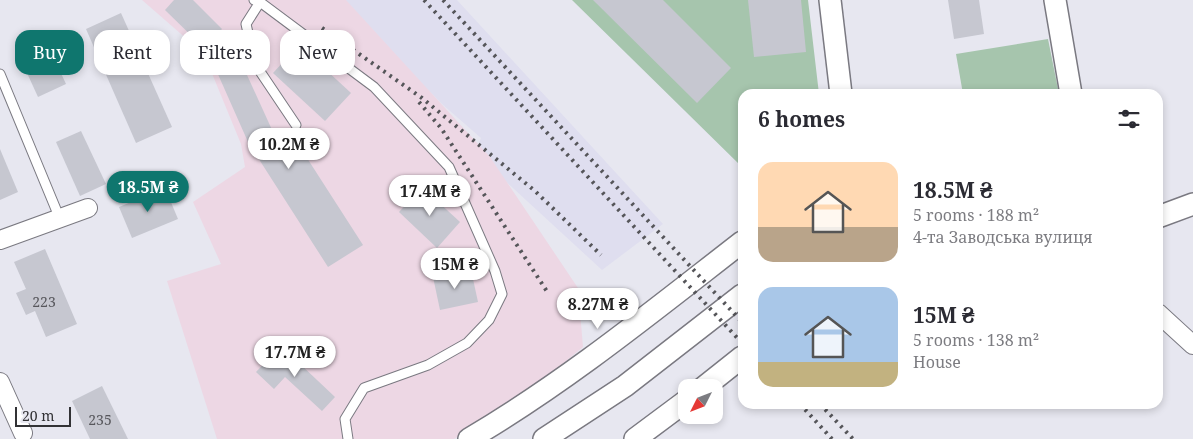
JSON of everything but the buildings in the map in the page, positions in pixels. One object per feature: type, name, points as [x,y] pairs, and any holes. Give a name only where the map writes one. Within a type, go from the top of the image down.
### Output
[{"type":"street","points":[[830,0],[840,89]]},
{"type":"street","points":[[1055,0],[1070,89]]},
{"type":"street","points":[[1163,215],[1193,204]]},
{"type":"street","points":[[0,240],[88,208]]},
{"type":"street","points":[[469,439],[522,408],[570,374],[738,245]]},
{"type":"street","points":[[544,439],[625,386],[738,298]]},
{"type":"street","points":[[1163,318],[1193,345]]},
{"type":"street","points":[[715,379],[738,360]]},
{"type":"street","points":[[0,382],[23,436]]},
{"type":"street","points":[[635,439],[678,407]]},
{"type":"lane","points":[[296,125],[255,64],[246,24],[258,1],[374,87],[449,167],[495,271],[502,294],[489,320],[467,343],[428,365],[364,388],[345,419],[348,439]]},
{"type":"lane","points":[[0,74],[60,218]]},
{"type":"shaded area","points":[[142,0],[346,0],[490,157],[578,288],[583,347],[512,406],[454,439],[217,439],[167,281],[221,264],[193,202],[245,167],[241,144],[213,75],[270,75],[270,30],[180,30],[180,33]]},
{"type":"shaded area","points":[[339,0],[457,0],[663,224],[602,270],[475,153],[481,138],[442,104]]},
{"type":"green space","points":[[572,0],[808,0],[818,89],[738,89],[738,163]]},
{"type":"green space","points":[[1048,39],[1058,89],[962,89],[956,54]]},
{"type":"railway","points":[[424,0],[738,339]]},
{"type":"railway","points":[[443,0],[738,318]]},
{"type":"railway","points":[[322,28],[422,98],[535,191],[601,255]]},
{"type":"railway","points":[[419,102],[441,128],[548,293]]},
{"type":"railway","points":[[805,409],[832,439]]},
{"type":"railway","points":[[825,409],[853,439]]}]
